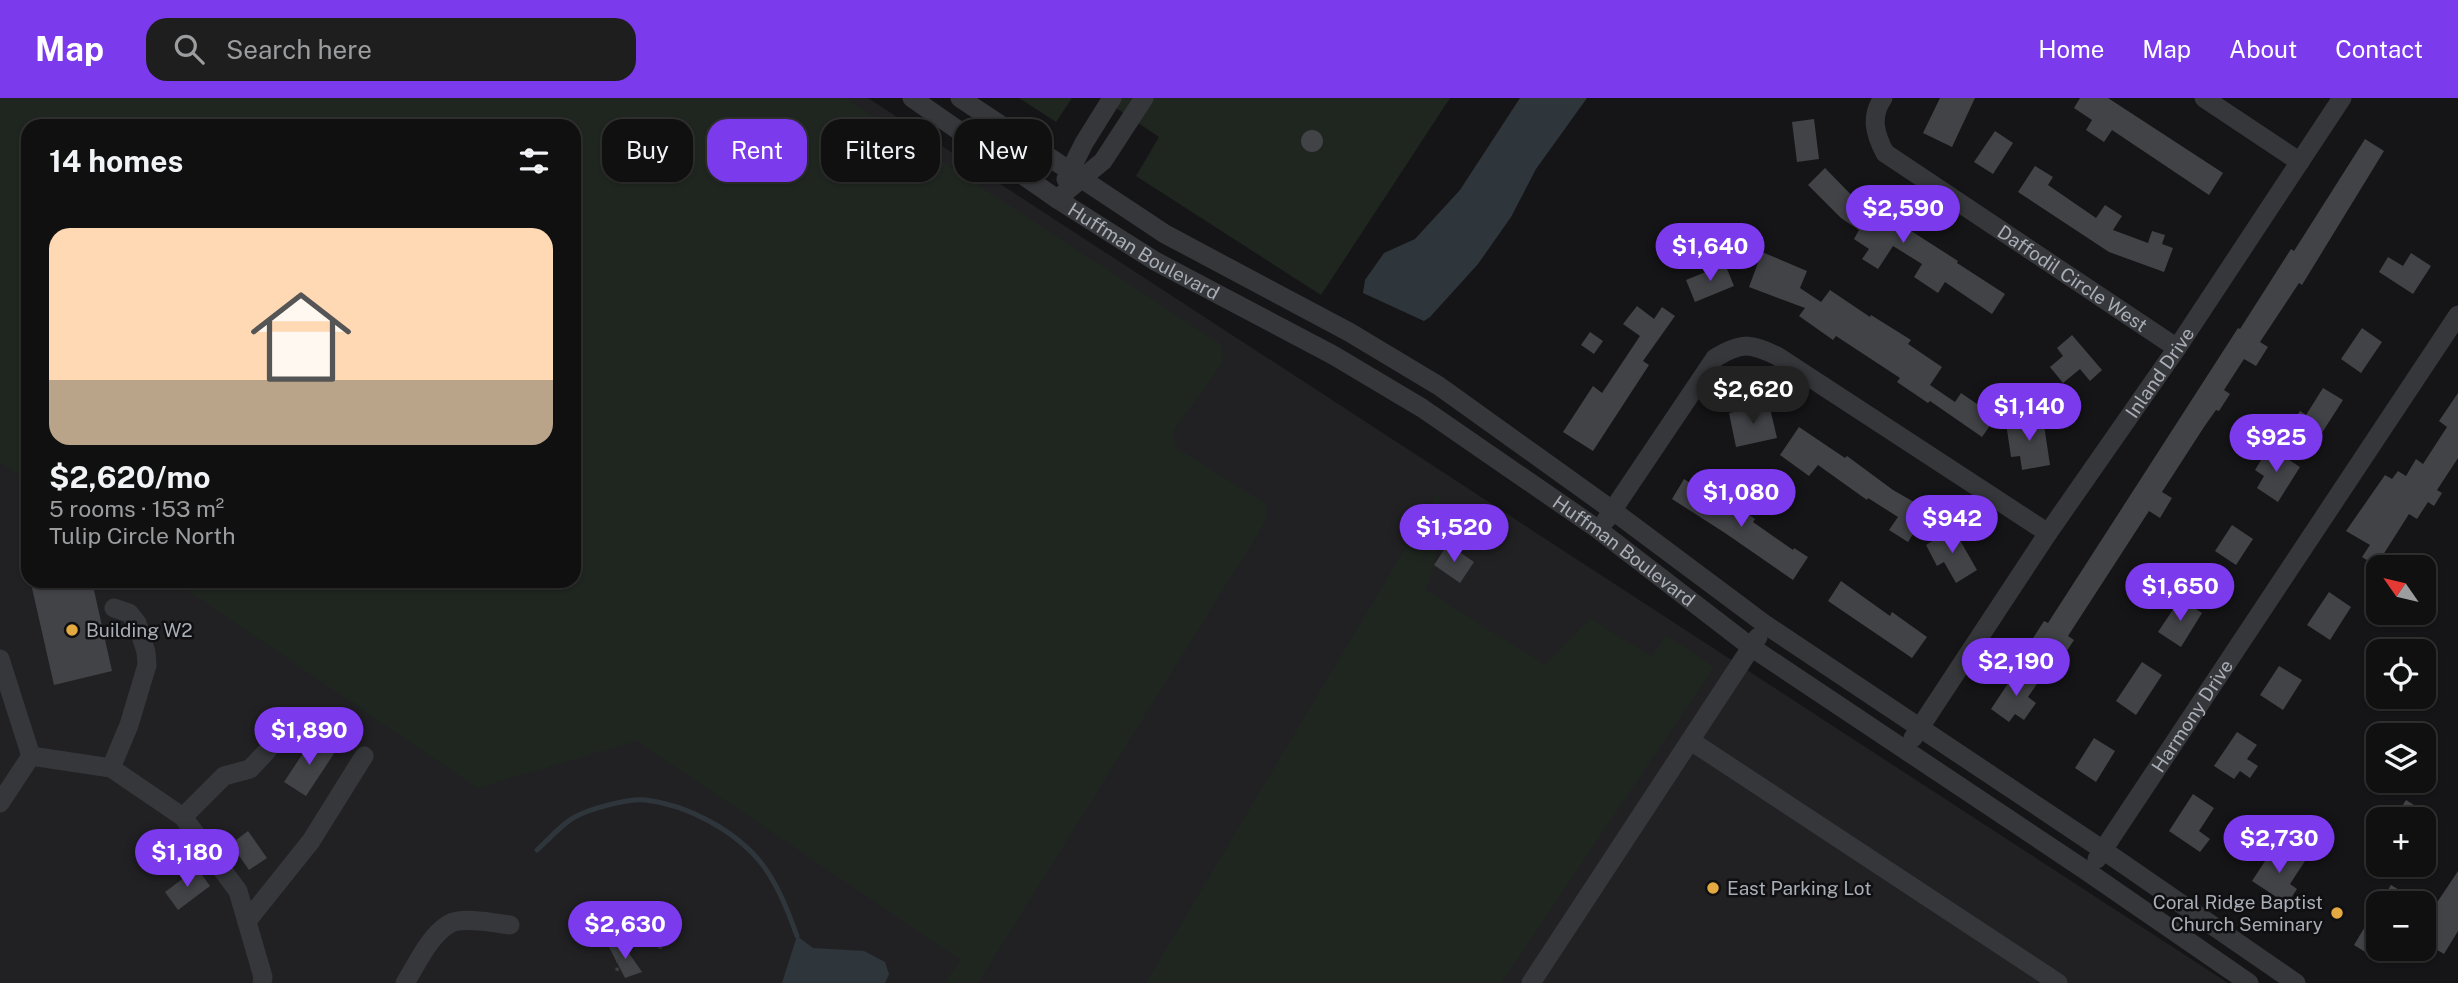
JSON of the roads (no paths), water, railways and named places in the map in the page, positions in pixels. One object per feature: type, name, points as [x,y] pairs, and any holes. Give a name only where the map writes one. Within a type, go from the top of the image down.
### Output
[{"type":"street","name":"Huffman Boulevard","points":[[912,98],[1057,199],[1155,261],[1333,355],[1422,408],[1599,530],[1751,647],[2249,983]]},
{"type":"street","name":"Huffman Boulevard","points":[[960,98],[1165,234],[1349,332],[1439,386],[1766,625],[2103,850],[2296,983]]},
{"type":"street","points":[[1057,199],[1076,174],[1112,98]]},
{"type":"street","points":[[1076,174],[1103,161],[1144,98]]},
{"type":"street","name":"Daffodil Circle West","points":[[1883,98],[1874,116],[1874,127],[1885,153],[2177,348]]},
{"type":"street","points":[[2204,98],[2300,162]]},
{"type":"street","name":"Inland Drive","points":[[1905,750],[2048,533],[2177,348],[2342,98]]},
{"type":"street","name":"Harmony Drive","points":[[2088,872],[2458,315]]},
{"type":"street","points":[[1599,530],[1715,358],[1742,345],[1754,345],[1777,356],[2048,533]]},
{"type":"street","points":[[111,768],[129,725],[148,665],[137,623],[129,613],[114,608]]},
{"type":"street","points":[[1531,983],[1766,625]]},
{"type":"street","points":[[0,659],[31,756]]},
{"type":"street","points":[[183,817],[224,776],[250,769],[267,751],[289,718]]},
{"type":"street","points":[[1691,741],[2052,981]]},
{"type":"street","points":[[247,921],[311,841],[364,755]]},
{"type":"street","points":[[31,756],[111,768],[183,817],[238,891],[263,977],[262,983]]},
{"type":"street","points":[[0,803],[31,756]]},
{"type":"street","points":[[405,983],[431,941],[450,923],[471,920],[510,925]]},
{"type":"waterway","points":[[537,850],[568,821],[598,808],[639,800],[678,807],[710,821],[751,852],[773,881],[797,936]]},
{"type":"place","name":"Building W2","points":[[72,630]]},
{"type":"place","name":"East Parking Lot","points":[[1713,888]]},
{"type":"place","name":"Coral Ridge Baptist Church Seminary","points":[[2337,913]]}]
